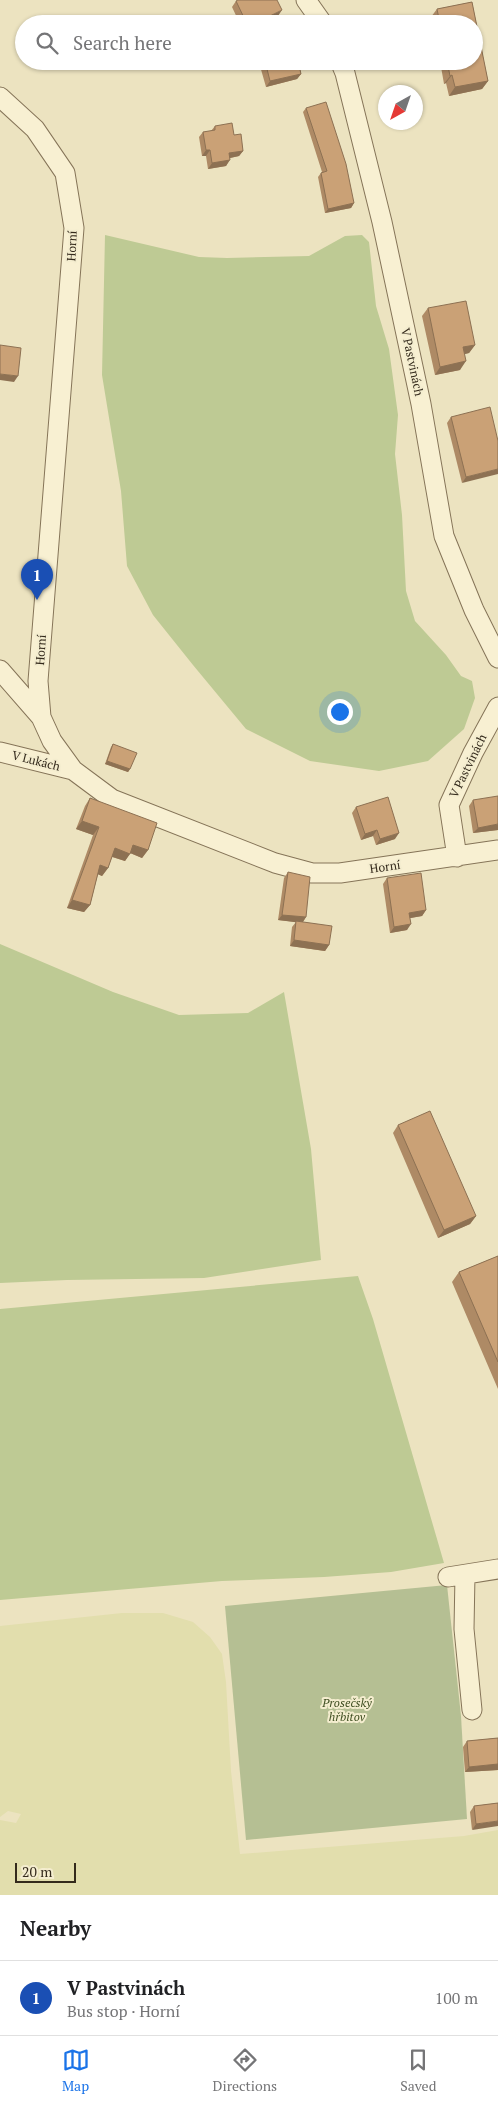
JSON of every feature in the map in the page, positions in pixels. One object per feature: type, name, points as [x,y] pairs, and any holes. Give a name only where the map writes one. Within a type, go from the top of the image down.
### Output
[{"type":"street","points":[[306,0],[317,15]]},
{"type":"street","name":"V Pastvinách","points":[[344,70],[382,222],[421,404],[444,536],[474,610],[498,658]]},
{"type":"street","name":"Horní","points":[[0,97],[35,129],[66,173],[74,228],[38,681],[41,717],[52,741],[73,770],[112,798],[276,863],[312,873],[340,873],[498,850]]},
{"type":"street","points":[[0,670],[41,717]]},
{"type":"street","name":"V Pastvinách","points":[[457,857],[449,805],[473,753],[498,707]]},
{"type":"street","name":"V Lukách","points":[[0,752],[73,770]]},
{"type":"street","points":[[472,1710],[457,1576],[498,1569]]},
{"type":"shaded area","points":[[122,1613],[163,1613],[193,1622],[210,1637],[222,1654],[226,1682],[231,1771],[240,1854],[464,1836],[498,1830],[498,1895],[0,1895],[0,1820],[16,1823],[21,1814],[8,1811],[0,1817],[0,1626]]},
{"type":"green space","points":[[105,235],[199,257],[227,258],[309,256],[345,236],[362,235],[369,242],[376,306],[389,349],[398,415],[395,454],[402,515],[406,591],[415,621],[446,655],[461,676],[472,681],[475,698],[464,729],[428,761],[379,771],[310,761],[246,729],[153,615],[127,566],[121,491],[102,375]]},
{"type":"green space","points":[[0,944],[113,992],[179,1015],[248,1013],[284,992],[311,1149],[321,1260],[204,1278],[0,1283]]},
{"type":"green space","points":[[358,1276],[373,1319],[444,1563],[391,1572],[222,1581],[0,1600],[0,1309]]},
{"type":"green space","name":"Prosečský hřbitov","points":[[447,1585],[461,1716],[467,1819],[246,1840],[225,1606]]},
{"type":"building","points":[[277,0],[282,10],[272,15],[243,15],[236,1]]},
{"type":"building","points":[[472,2],[475,15],[438,15],[437,9]]},
{"type":"building","points":[[483,56],[488,81],[455,87],[452,75],[450,76],[449,70],[483,70]]},
{"type":"building","points":[[267,70],[300,70],[301,74],[270,81]]},
{"type":"building","points":[[326,102],[346,164],[354,203],[328,209],[321,173],[327,171],[306,108]]},
{"type":"building","points":[[232,123],[234,135],[241,134],[243,151],[229,153],[230,160],[212,163],[210,150],[206,150],[203,132],[215,130],[215,126]]},
{"type":"building","points":[[466,301],[475,345],[463,347],[466,361],[440,367],[428,308]]},
{"type":"building","points":[[0,345],[21,348],[18,376],[0,374]]},
{"type":"building","points":[[490,407],[498,441],[498,469],[466,477],[451,417]]},
{"type":"building","points":[[113,744],[137,753],[130,769],[107,761]]},
{"type":"building","points":[[498,796],[498,824],[478,828],[473,800]]},
{"type":"building","points":[[388,797],[399,833],[380,839],[377,830],[365,834],[356,807]]},
{"type":"building","points":[[90,798],[157,823],[148,850],[133,845],[130,854],[115,848],[108,868],[100,865],[90,905],[72,900],[99,827],[82,821]]},
{"type":"building","points":[[288,872],[310,877],[306,917],[282,915]]},
{"type":"building","points":[[421,873],[426,910],[409,913],[411,924],[394,927],[387,878]]},
{"type":"building","points":[[296,921],[332,926],[329,945],[294,940]]},
{"type":"building","points":[[430,1111],[476,1216],[444,1230],[398,1125]]},
{"type":"building","points":[[498,1256],[498,1362],[459,1272]]},
{"type":"building","points":[[498,1738],[498,1764],[469,1767],[467,1741]]},
{"type":"building","points":[[498,1803],[498,1821],[476,1824],[474,1806]]},
{"type":"place","name":"V Pastvinách","points":[[37,600]]}]
